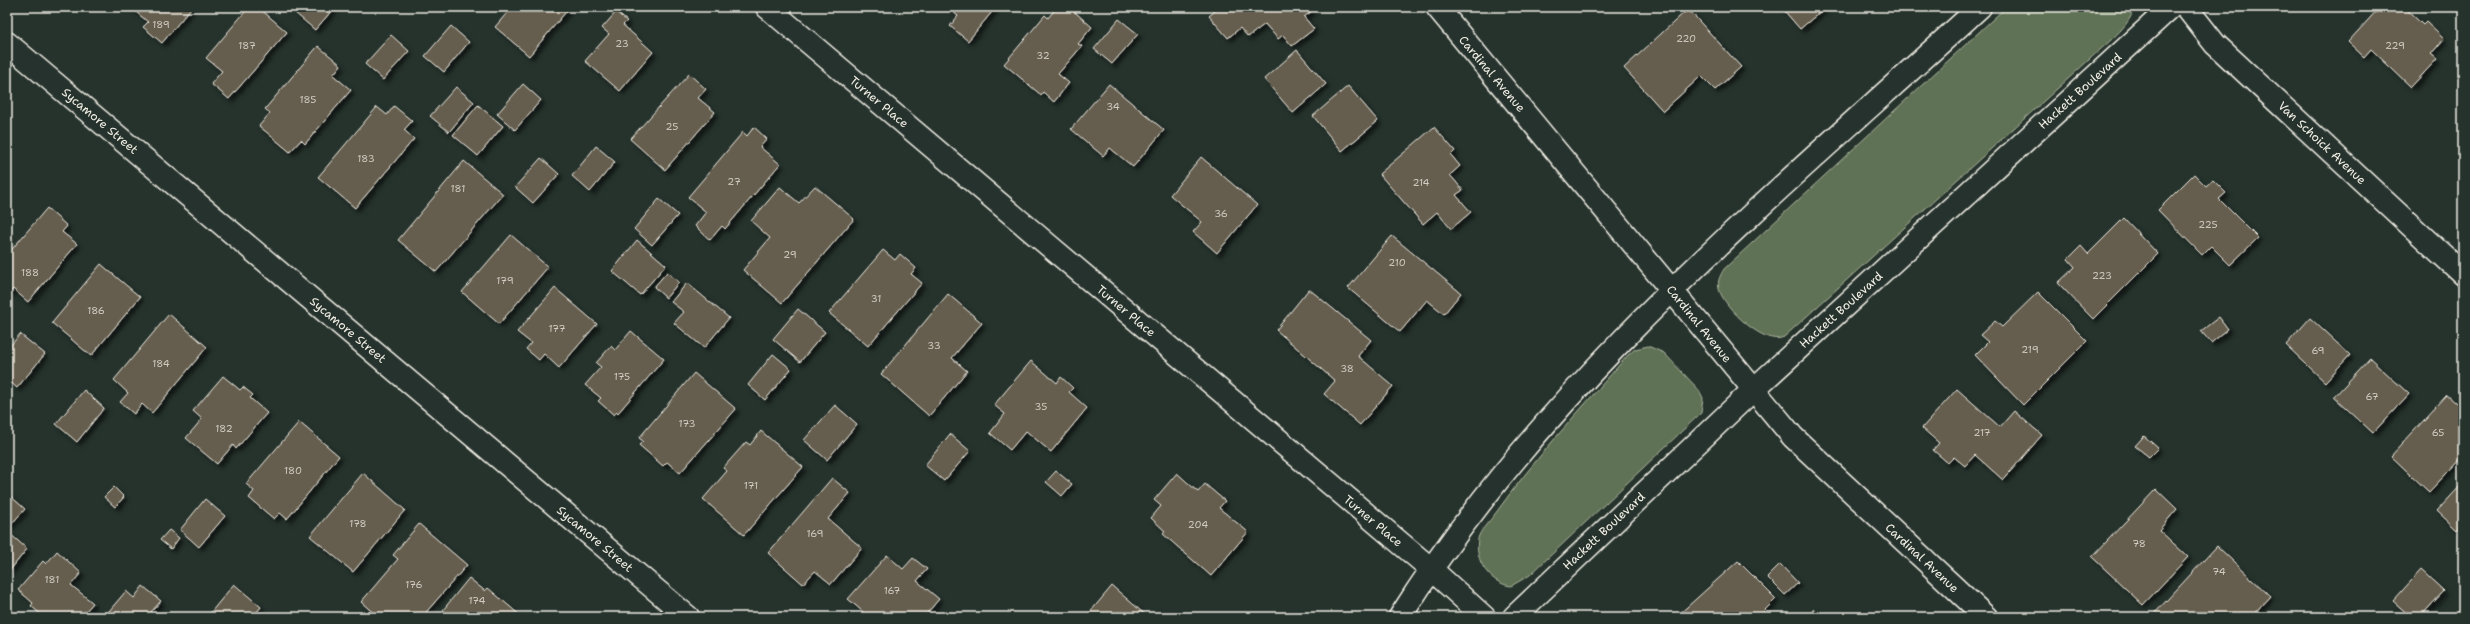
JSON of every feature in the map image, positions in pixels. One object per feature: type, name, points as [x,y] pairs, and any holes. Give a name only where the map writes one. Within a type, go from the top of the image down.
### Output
[{"type":"street","name":"Turner Place","points":[[768,7],[1431,569],[1484,617]]},
{"type":"street","name":"Cardinal Avenue","points":[[1437,7],[1793,438],[1986,617]]},
{"type":"street","points":[[1400,617],[1431,569],[1510,466],[1591,374],[1671,290],[1980,7]]},
{"type":"street","name":"Hackett Boulevard","points":[[1514,617],[1753,390],[2172,7]]},
{"type":"street","name":"Van Schoick Avenue","points":[[2186,7],[2215,44],[2463,274]]},
{"type":"street","name":"Sycamore Street","points":[[7,43],[688,617]]},
{"type":"green space","points":[[2006,7],[2133,7],[2132,14],[2128,21],[2109,42],[1784,337],[1776,339],[1767,336],[1746,324],[1722,297],[1718,286],[1720,276],[1724,269]]},
{"type":"green space","points":[[1648,346],[1664,353],[1699,390],[1703,398],[1701,413],[1530,575],[1511,586],[1496,580],[1485,569],[1478,555],[1478,539],[1482,529],[1493,517],[1526,473],[1628,355],[1635,349]]},
{"type":"building","points":[[130,7],[192,7],[162,43],[143,27],[148,22]]},
{"type":"building","points":[[249,7],[258,7],[287,32],[229,99],[211,84],[222,71],[206,58]]},
{"type":"building","points":[[299,7],[335,7],[315,30],[294,12]]},
{"type":"building","points":[[512,7],[570,7],[529,56],[495,27]]},
{"type":"building","points":[[947,7],[996,7],[968,41],[950,26],[958,16]]},
{"type":"building","points":[[1057,7],[1069,7],[1092,27],[1078,44],[1082,46],[1058,74],[1069,83],[1054,102],[1043,92],[1041,95],[1004,64],[1045,15],[1048,18]]},
{"type":"building","points":[[1220,7],[1309,7],[1312,11],[1304,17],[1314,29],[1292,46],[1283,35],[1278,39],[1265,24],[1248,37],[1240,28],[1228,38],[1209,16]]},
{"type":"building","points":[[1781,7],[1826,7],[1800,29]]},
{"type":"building","points":[[2380,7],[2404,7],[2423,25],[2426,22],[2444,39],[2431,54],[2437,59],[2411,87],[2371,49],[2364,57],[2348,42]]},
{"type":"building","points":[[1688,9],[1741,67],[1715,90],[1701,76],[1663,111],[1624,68]]},
{"type":"building","points":[[616,12],[627,21],[623,25],[653,52],[620,91],[585,61],[609,34],[602,28]]},
{"type":"building","points":[[1119,19],[1138,34],[1112,64],[1094,49]]},
{"type":"building","points":[[451,26],[469,42],[444,72],[425,56]]},
{"type":"building","points":[[391,35],[409,51],[383,80],[365,64]]},
{"type":"building","points":[[318,46],[341,65],[333,75],[351,90],[305,144],[301,140],[290,152],[259,126],[270,113],[265,109]]},
{"type":"building","points":[[1297,50],[1326,84],[1293,113],[1264,79]]},
{"type":"building","points":[[689,74],[706,89],[698,98],[715,112],[665,170],[630,139]]},
{"type":"building","points":[[523,84],[541,100],[515,130],[497,114]]},
{"type":"building","points":[[1109,84],[1164,130],[1133,167],[1110,148],[1103,156],[1071,129]]},
{"type":"building","points":[[1348,86],[1378,121],[1342,151],[1313,116]]},
{"type":"building","points":[[456,87],[474,102],[449,132],[430,116]]},
{"type":"building","points":[[478,105],[503,126],[478,156],[453,135]]},
{"type":"building","points":[[394,106],[412,121],[404,130],[414,139],[355,208],[318,177],[377,107],[387,115]]},
{"type":"building","points":[[754,127],[767,139],[760,147],[780,164],[725,229],[722,226],[710,240],[695,226],[706,212],[688,197],[743,132],[747,136]]},
{"type":"building","points":[[1434,127],[1455,151],[1451,155],[1460,166],[1450,175],[1463,190],[1456,195],[1471,212],[1451,229],[1437,212],[1423,224],[1379,174]]},
{"type":"building","points":[[596,146],[615,162],[590,192],[572,176]]},
{"type":"building","points":[[1201,157],[1257,205],[1217,253],[1193,232],[1202,222],[1170,195]]},
{"type":"building","points":[[541,158],[559,174],[533,203],[515,187]]},
{"type":"building","points":[[464,161],[503,194],[436,272],[398,240]]},
{"type":"building","points":[[2194,174],[2206,186],[2213,180],[2226,193],[2219,199],[2258,238],[2230,265],[2211,246],[2202,255],[2158,210]]},
{"type":"building","points":[[815,186],[854,219],[782,303],[743,270],[770,238],[751,221],[780,187],[799,203]]},
{"type":"building","points":[[659,199],[678,215],[652,245],[634,229]]},
{"type":"building","points":[[47,208],[67,226],[62,232],[77,244],[28,302],[13,289],[7,296],[7,255]]},
{"type":"building","points":[[2124,218],[2158,254],[2093,319],[2058,283],[2075,267],[2068,259],[2081,246],[2088,254]]},
{"type":"building","points":[[511,235],[548,267],[499,324],[462,292]]},
{"type":"building","points":[[1392,236],[1461,293],[1444,314],[1427,300],[1400,332],[1348,288]]},
{"type":"building","points":[[637,240],[666,265],[640,295],[612,271]]},
{"type":"building","points":[[883,250],[895,260],[900,254],[916,268],[911,274],[922,283],[868,346],[829,313]]},
{"type":"building","points":[[101,264],[140,297],[91,356],[52,323]]},
{"type":"building","points":[[667,272],[679,282],[666,298],[654,287]]},
{"type":"building","points":[[687,283],[729,318],[704,348],[674,323],[684,312],[671,302]]},
{"type":"building","points":[[555,288],[597,324],[559,368],[544,354],[539,360],[526,349],[531,343],[517,332]]},
{"type":"building","points":[[1309,289],[1371,340],[1358,356],[1393,386],[1360,425],[1324,394],[1335,381],[1276,330]]},
{"type":"building","points":[[2038,292],[2087,341],[2023,405],[1975,355],[1988,342],[1980,335],[1995,321],[2002,327]]},
{"type":"building","points":[[948,294],[982,323],[952,358],[967,371],[929,416],[881,374]]},
{"type":"building","points":[[798,309],[825,332],[800,362],[773,339]]},
{"type":"building","points":[[169,314],[207,347],[152,413],[142,404],[134,414],[120,402],[128,393],[114,380]]},
{"type":"building","points":[[2219,317],[2228,329],[2211,343],[2201,331]]},
{"type":"building","points":[[2310,318],[2350,355],[2325,382],[2286,345]]},
{"type":"building","points":[[631,331],[664,359],[618,413],[617,412],[614,415],[598,401],[601,398],[585,385],[601,367],[596,363],[611,346],[615,350]]},
{"type":"building","points":[[20,334],[45,354],[17,388],[7,379],[7,350]]},
{"type":"building","points":[[773,354],[791,369],[765,400],[748,385]]},
{"type":"building","points":[[2370,358],[2409,394],[2373,433],[2334,397]]},
{"type":"building","points":[[1031,361],[1057,383],[1061,377],[1073,388],[1069,392],[1087,408],[1051,452],[1026,431],[1010,450],[990,433],[1005,414],[994,405]]},
{"type":"building","points":[[694,373],[736,409],[680,473],[667,462],[663,466],[639,445],[643,441],[639,438]]},
{"type":"building","points":[[223,376],[240,390],[243,387],[253,395],[250,398],[267,413],[236,449],[233,445],[217,464],[186,438],[202,419],[193,411]]},
{"type":"building","points":[[1957,389],[2000,427],[2014,411],[2042,435],[2003,480],[1975,455],[1965,466],[1954,457],[1948,463],[1933,450],[1939,443],[1922,428]]},
{"type":"building","points":[[84,390],[104,408],[77,442],[56,424]]},
{"type":"building","points":[[2447,395],[2463,409],[2463,456],[2429,492],[2391,456]]},
{"type":"building","points":[[835,405],[857,424],[827,460],[804,440]]},
{"type":"building","points":[[299,422],[339,456],[287,519],[280,513],[274,519],[249,498],[254,491],[246,484]]},
{"type":"building","points":[[761,431],[803,467],[744,535],[703,499],[727,471],[723,468],[746,442],[750,445]]},
{"type":"building","points":[[950,434],[970,451],[944,481],[925,465]]},
{"type":"building","points":[[2144,436],[2158,448],[2149,457],[2135,446]]},
{"type":"building","points":[[1056,471],[1072,484],[1062,496],[1046,482]]},
{"type":"building","points":[[363,473],[405,510],[353,572],[310,536]]},
{"type":"building","points":[[1177,473],[1198,492],[1205,484],[1225,501],[1219,508],[1248,532],[1211,576],[1163,534],[1165,531],[1151,518],[1161,506],[1154,500]]},
{"type":"building","points":[[832,478],[850,493],[828,519],[862,548],[831,584],[815,571],[803,584],[768,553]]},
{"type":"building","points":[[2463,483],[2463,524],[2457,530],[2437,511]]},
{"type":"building","points":[[114,487],[124,497],[115,507],[104,497]]},
{"type":"building","points":[[2156,489],[2177,509],[2159,530],[2188,557],[2143,605],[2092,557]]},
{"type":"building","points":[[7,493],[25,509],[7,529]]},
{"type":"building","points":[[205,499],[225,516],[199,547],[180,530]]},
{"type":"building","points":[[419,524],[467,565],[422,617],[378,617],[361,602],[398,559],[393,555]]},
{"type":"building","points":[[169,530],[179,538],[171,549],[160,540]]},
{"type":"building","points":[[7,531],[27,549],[7,574]]},
{"type":"building","points":[[2217,546],[2270,596],[2251,617],[2160,617],[2155,613]]},
{"type":"building","points":[[57,551],[81,573],[71,585],[93,603],[81,617],[44,617],[31,606],[33,603],[18,590],[43,561],[46,564]]},
{"type":"building","points":[[887,555],[903,569],[913,558],[927,569],[917,581],[939,599],[924,617],[869,617],[848,599]]},
{"type":"building","points":[[1738,561],[1776,599],[1758,617],[1676,617]]},
{"type":"building","points":[[1780,564],[1798,583],[1785,595],[1767,577]]},
{"type":"building","points":[[2421,570],[2444,591],[2420,617],[2411,617],[2393,601]]},
{"type":"building","points":[[469,578],[485,591],[488,588],[522,617],[452,617],[443,610]]},
{"type":"building","points":[[234,584],[261,607],[253,617],[207,617]]},
{"type":"building","points":[[143,586],[161,601],[151,612],[157,617],[104,617],[126,591],[134,598]]},
{"type":"building","points":[[1112,586],[1148,617],[1086,617]]},
{"type":"building","points":[[1814,609],[1822,617],[1807,617]]}]
